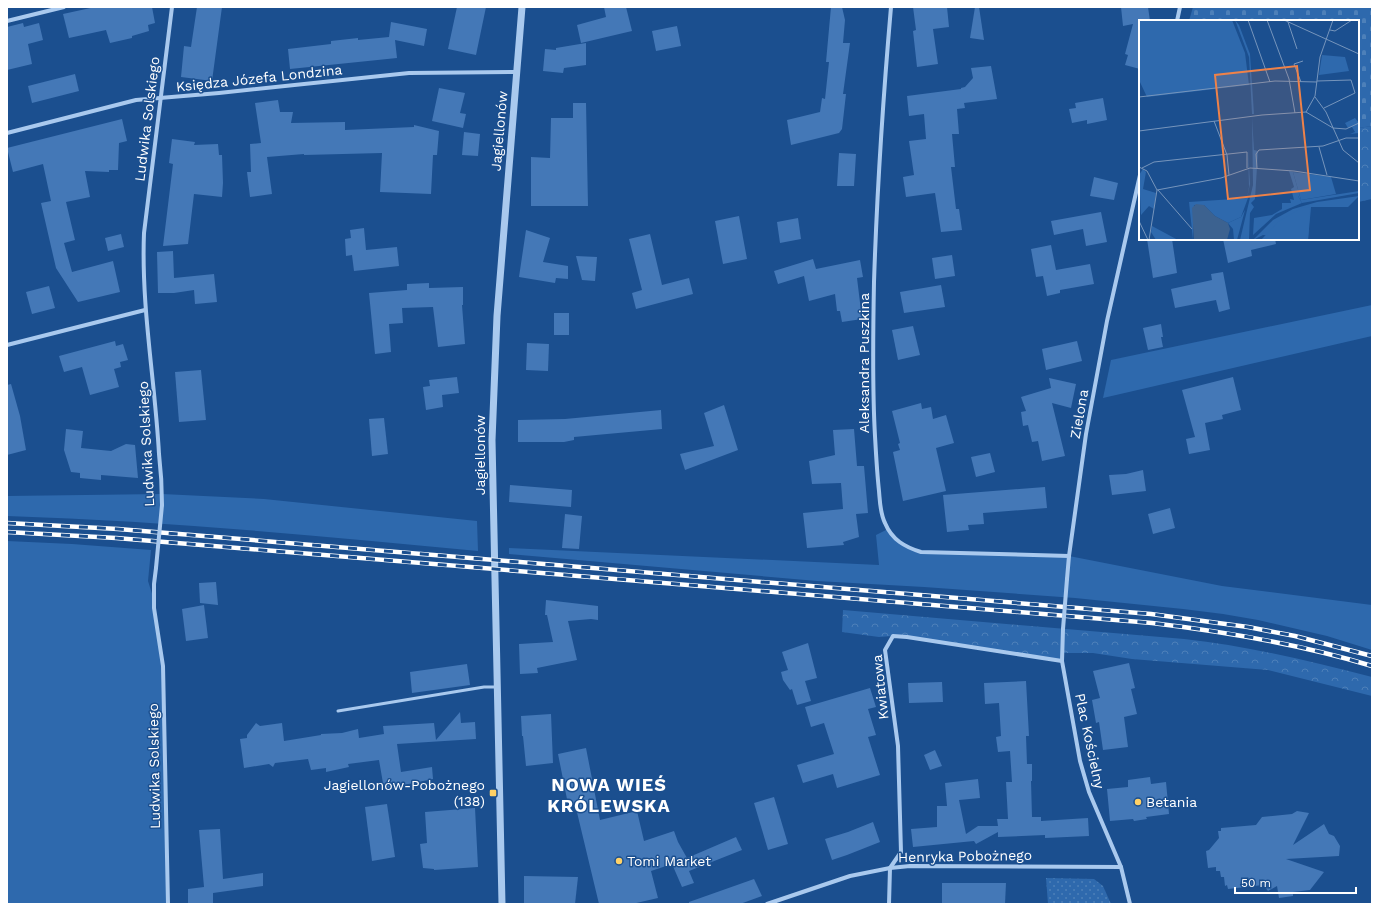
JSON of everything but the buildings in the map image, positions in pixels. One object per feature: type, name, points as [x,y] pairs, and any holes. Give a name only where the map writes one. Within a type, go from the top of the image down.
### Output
[{"type":"street","points":[[7,21],[64,7]]},
{"type":"street","name":"Ludwika Solskiego","points":[[168,904],[163,666],[154,608],[154,584],[162,505],[156,408],[143,284],[144,233],[172,7]]},
{"type":"street","name":"Jagiellonów","points":[[502,904],[492,440],[497,316],[522,7]]},
{"type":"street","name":"Aleksandra Puszkina","points":[[891,7],[877,203],[874,311],[874,417],[876,463],[883,519],[891,535],[898,542],[921,552],[1069,556]]},
{"type":"street","points":[[1177,20],[1180,7]]},
{"type":"street","name":"Księdza Józefa Londzina","points":[[7,133],[136,100],[219,93],[409,73],[516,72]]},
{"type":"street","name":"Zielona","points":[[1062,661],[1069,556],[1086,434],[1107,321],[1139,179]]},
{"type":"street","points":[[7,345],[145,310]]},
{"type":"street","name":"Kwiatowa","points":[[890,868],[901,852],[898,746],[885,650],[893,636],[1062,661]]},
{"type":"street","name":"Plac Kościelny","points":[[1062,661],[1080,761],[1085,780],[1099,818],[1121,867],[1130,904]]},
{"type":"street","name":"Henryka Pobożnego","points":[[767,904],[850,876],[890,868],[910,866],[1121,867]]},
{"type":"street","points":[[889,904],[890,868]]},
{"type":"lane","points":[[338,711],[484,687],[497,687]]},
{"type":"green space","points":[[1193,7],[1372,7],[1372,126],[1359,128],[1359,20],[1189,20]]},
{"type":"green space","points":[[1372,126],[1372,199],[1359,202],[1359,128]]},
{"type":"green space","points":[[1372,305],[1372,336],[1103,398],[1111,360]]},
{"type":"green space","points":[[162,494],[264,499],[477,521],[478,551],[184,525],[7,516],[7,496]]},
{"type":"green space","points":[[888,529],[898,542],[921,552],[1069,556],[1222,586],[1372,605],[1372,650],[1327,636],[1258,620],[1183,609],[1075,598],[817,581],[509,554],[509,548],[879,565],[876,535]]},
{"type":"green space","points":[[7,541],[151,550],[148,581],[154,600],[163,666],[168,904],[7,904]]},
{"type":"green space","points":[[843,610],[1208,642],[1302,660],[1372,677],[1372,696],[1268,670],[1132,659],[1093,653],[1062,653],[1062,661],[893,636],[879,637],[842,632]]},
{"type":"green space","points":[[1046,878],[1094,879],[1103,886],[1111,904],[1048,904]]},
{"type":"railway","points":[[7,523],[118,529],[1151,614],[1248,627],[1295,636],[1372,656]]},
{"type":"railway","points":[[7,532],[116,538],[1152,623],[1208,630],[1291,645],[1372,666]]},
{"type":"place","name":"Jagiellonów-Pobożnego (138)","points":[[493,793]]},
{"type":"place","name":"Betania","points":[[1138,802]]},
{"type":"place","name":"Tomi Market","points":[[619,861]]},
{"type":"district","name":"NOWA WIEŚ KRÓLEWSKA","points":[[609,794]]}]
